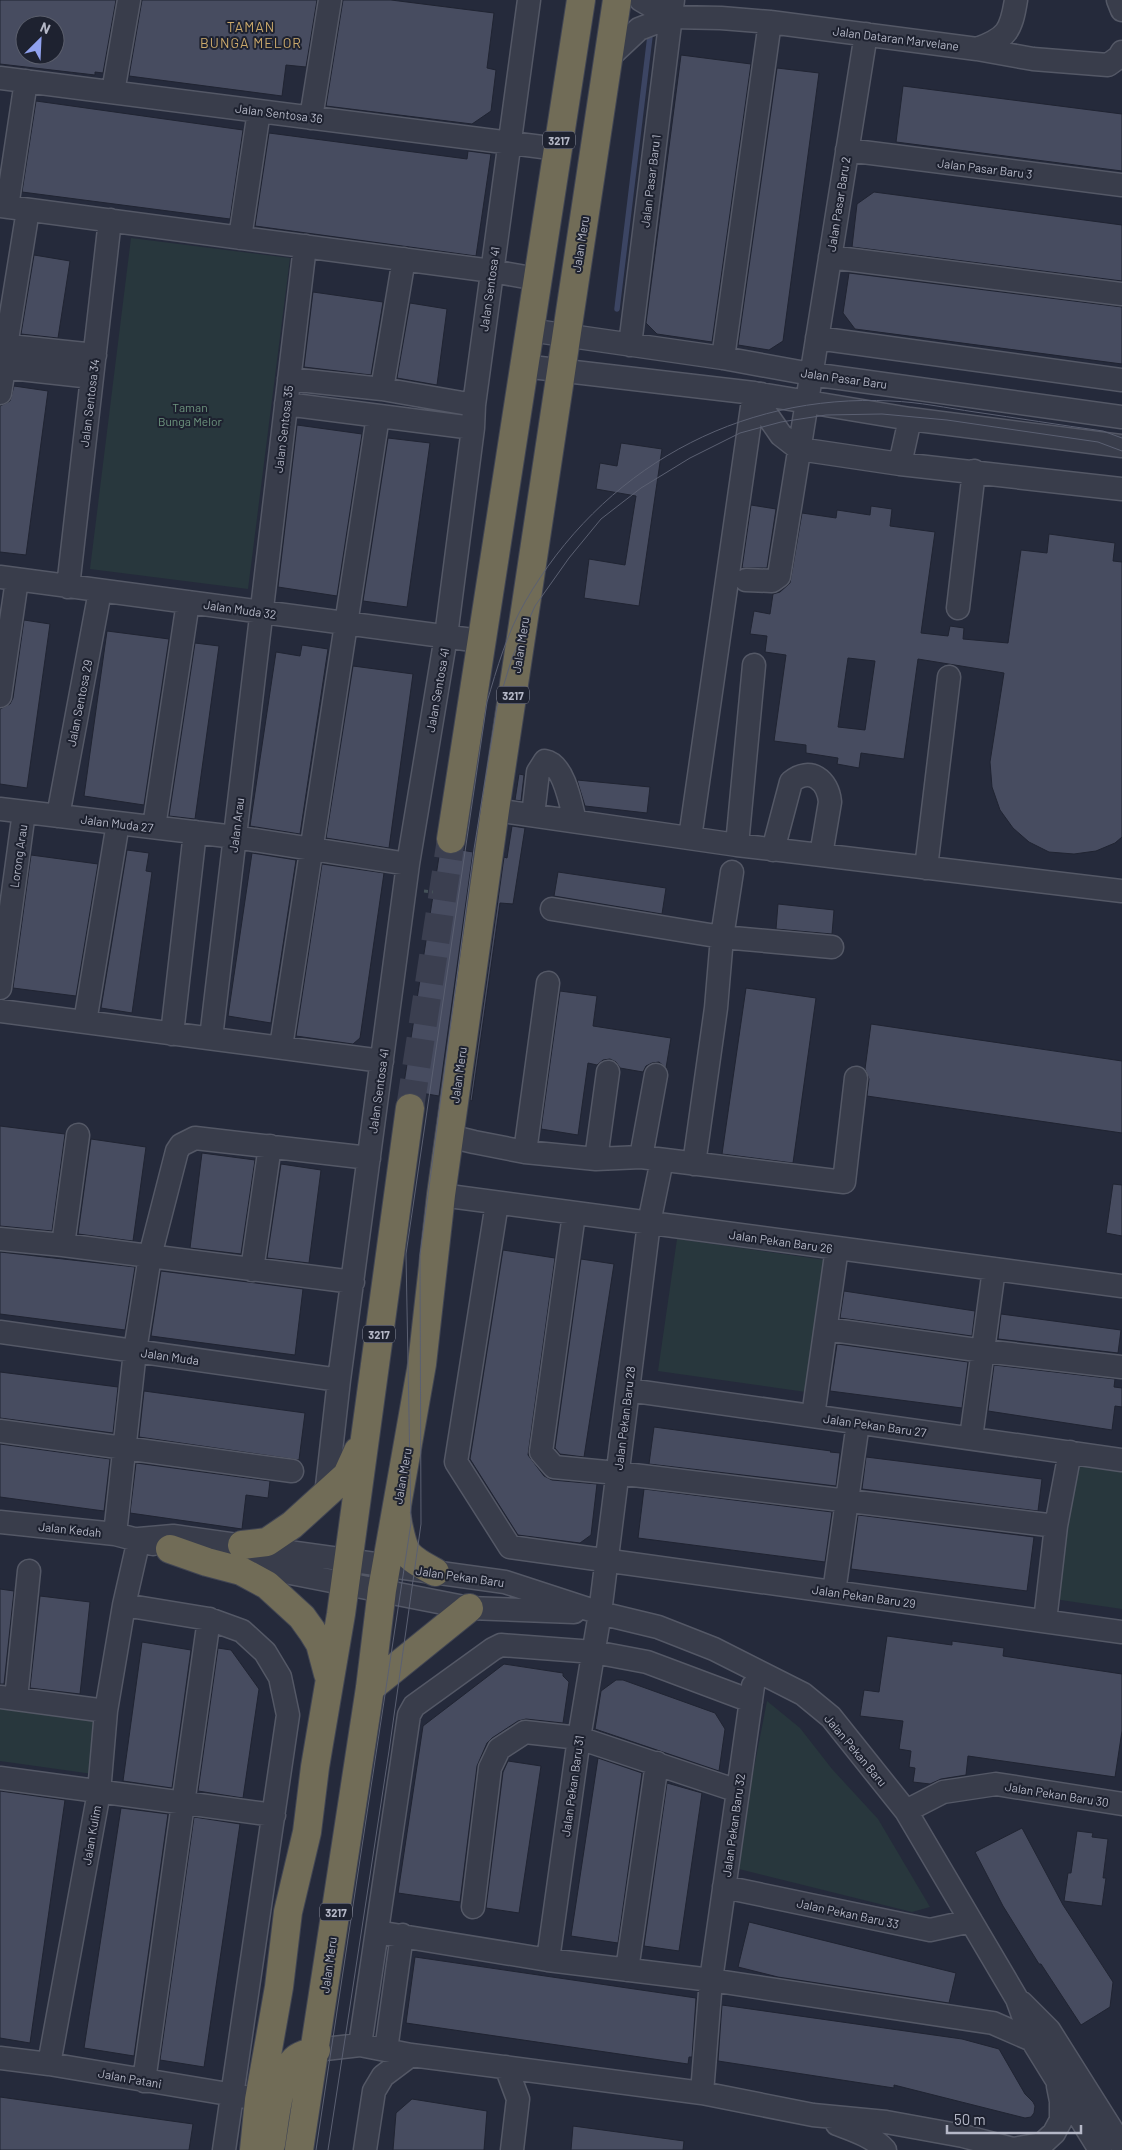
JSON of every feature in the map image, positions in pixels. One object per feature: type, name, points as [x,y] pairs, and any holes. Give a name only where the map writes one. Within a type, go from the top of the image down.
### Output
[{"type":"highway","name":"3217","points":[[451,839],[480,641],[581,0]]},
{"type":"highway","name":"Jalan Meru","points":[[299,2150],[316,2050],[354,1783],[370,1688],[384,1578],[422,1364],[441,1195],[495,810],[617,0]]},
{"type":"highway","name":"3217","points":[[254,2150],[259,2100],[279,1987],[288,1912],[307,1832],[410,1108]]},
{"type":"highway","points":[[242,1545],[267,1542],[292,1525],[347,1475],[364,1439]]},
{"type":"highway","points":[[396,1514],[404,1548],[408,1556],[435,1572]]},
{"type":"highway","points":[[170,1548],[254,1577],[279,1594],[302,1617],[312,1631],[325,1659],[329,1680],[315,1767]]},
{"type":"highway","points":[[370,1688],[469,1608]]},
{"type":"highway","points":[[270,2150],[282,2088],[289,2068],[298,2057],[316,2050]]},
{"type":"street","points":[[113,92],[129,0]]},
{"type":"street","points":[[312,118],[330,0]]},
{"type":"street","name":"Jalan Sentosa 41","points":[[326,1495],[339,1380],[408,864],[446,636],[473,428],[474,405],[529,0]]},
{"type":"street","points":[[641,0],[672,8]]},
{"type":"street","points":[[1118,0],[1122,10]]},
{"type":"street","points":[[608,58],[639,29],[672,8]]},
{"type":"street","name":"Jalan Dataran Marvelane","points":[[672,8],[721,18],[866,34],[977,49],[1033,59],[1108,65],[1121,54]]},
{"type":"street","name":"Jalan Pasar Baru 1","points":[[630,345],[672,8]]},
{"type":"street","points":[[977,49],[997,41],[1009,28],[1014,9]]},
{"type":"street","points":[[1014,9],[1016,34],[1033,59]]},
{"type":"street","points":[[722,358],[770,22]]},
{"type":"street","name":"Jalan Pasar Baru 2","points":[[746,580],[772,581],[779,576],[866,34]]},
{"type":"street","name":"Jalan Sentosa 36","points":[[0,78],[558,149]]},
{"type":"street","points":[[26,81],[12,208],[3,345],[95,355]]},
{"type":"street","points":[[240,238],[259,111]]},
{"type":"street","name":"Jalan Pasar Baru 3","points":[[847,150],[1122,185]]},
{"type":"street","points":[[12,208],[404,259],[537,279]]},
{"type":"street","name":"Jalan Sentosa 34","points":[[68,586],[110,220]]},
{"type":"street","name":"Jalan Sentosa 35","points":[[261,612],[305,246]]},
{"type":"street","points":[[830,257],[1122,294]]},
{"type":"street","points":[[382,389],[404,259]]},
{"type":"street","name":"Jalan Pasar Baru","points":[[529,330],[722,358],[811,374],[1122,417]]},
{"type":"street","points":[[817,338],[1122,380]]},
{"type":"street","points":[[524,366],[757,394],[910,419],[1122,446]]},
{"type":"street","points":[[0,393],[2,368],[92,377]]},
{"type":"street","points":[[289,379],[382,389],[474,405]]},
{"type":"street","points":[[757,394],[765,412],[782,435],[799,449],[900,464],[1122,489]]},
{"type":"street","points":[[690,838],[757,394]]},
{"type":"street","points":[[286,404],[473,428]]},
{"type":"street","points":[[281,1047],[378,416]]},
{"type":"street","points":[[900,464],[910,419]]},
{"type":"street","points":[[958,608],[974,471]]},
{"type":"street","points":[[0,696],[9,578]]},
{"type":"street","name":"Jalan Muda 32","points":[[9,578],[480,641]]},
{"type":"street","name":"Jalan Sentosa 29","points":[[58,816],[100,591]]},
{"type":"street","points":[[154,827],[188,602]]},
{"type":"street","name":"Jalan Arau","points":[[211,1038],[261,612]]},
{"type":"street","points":[[737,845],[754,665]]},
{"type":"street","points":[[926,868],[949,677]]},
{"type":"street","points":[[533,815],[538,772],[545,761],[550,762],[557,769],[568,790],[575,821]]},
{"type":"street","points":[[773,850],[791,782],[796,778],[808,775],[819,778],[826,786],[829,795],[830,802],[821,856]]},
{"type":"street","name":"Jalan Muda 27","points":[[0,809],[235,837],[408,864]]},
{"type":"street","points":[[495,810],[773,850],[1122,891]]},
{"type":"street","name":"Lorong Arau","points":[[0,988],[24,812]]},
{"type":"street","points":[[85,1022],[118,823]]},
{"type":"street","points":[[172,1034],[195,832]]},
{"type":"street","points":[[694,1164],[716,1008],[722,937],[732,872]]},
{"type":"street","points":[[552,910],[722,937],[832,947]]},
{"type":"street","points":[[524,1152],[548,983]]},
{"type":"street","points":[[0,1011],[382,1061]]},
{"type":"street","points":[[596,1159],[608,1072]]},
{"type":"street","name":"Jalan Pekan Baru 28","points":[[600,1613],[649,1223],[656,1075]]},
{"type":"street","points":[[449,1136],[524,1152],[596,1159],[652,1159],[844,1182],[856,1078]]},
{"type":"street","points":[[63,1245],[78,1135]]},
{"type":"street","points":[[115,1534],[135,1351],[150,1256],[177,1151],[181,1145],[195,1138],[369,1158]]},
{"type":"street","points":[[252,1270],[270,1146]]},
{"type":"street","name":"Jalan Pekan Baru 26","points":[[441,1195],[1122,1286]]},
{"type":"street","name":"Jalan Pekan Baru 29","points":[[497,1203],[456,1462],[510,1547],[1122,1632]]},
{"type":"street","points":[[574,1214],[541,1452],[554,1467],[1056,1526]]},
{"type":"street","points":[[0,1239],[63,1245],[352,1282]]},
{"type":"street","points":[[813,1416],[837,1248]]},
{"type":"street","points":[[971,1438],[994,1269]]},
{"type":"street","points":[[826,1329],[984,1351],[1122,1367]]},
{"type":"street","name":"Jalan Muda","points":[[0,1332],[339,1380]]},
{"type":"street","name":"Jalan Pekan Baru 27","points":[[628,1390],[1122,1460]]},
{"type":"street","points":[[834,1592],[858,1423]]},
{"type":"street","points":[[0,1431],[292,1472]]},
{"type":"street","points":[[1045,1621],[1056,1526],[1070,1452]]},
{"type":"street","name":"Jalan Kedah","points":[[0,1522],[115,1534],[139,1539]]},
{"type":"street","points":[[139,1539],[173,1536],[242,1545],[345,1572]]},
{"type":"street","points":[[139,1539],[170,1548],[345,1572]]},
{"type":"street","name":"Jalan Kulim","points":[[49,2064],[99,1792],[106,1711],[124,1605],[139,1539]]},
{"type":"street","points":[[29,1571],[8,1698],[106,1711]]},
{"type":"street","name":"Jalan Pekan Baru","points":[[345,1572],[384,1578],[469,1608],[600,1613]]},
{"type":"street","name":"Jalan Pekan Baru","points":[[384,1578],[435,1572],[505,1582],[600,1613],[658,1627],[714,1649],[803,1694],[830,1717],[906,1811],[1017,1999],[1032,2040],[1100,2150]]},
{"type":"street","points":[[124,1605],[209,1619],[242,1631],[265,1652],[280,1678],[288,1715],[224,2150]]},
{"type":"street","name":"Jalan Pekan Baru 31","points":[[548,1960],[579,1738],[600,1613]]},
{"type":"street","points":[[144,2081],[209,1619]]},
{"type":"street","points":[[360,2045],[378,1932],[408,1715],[414,1706],[501,1645],[594,1652],[647,1662],[751,1701]]},
{"type":"street","name":"Jalan Pekan Baru 32","points":[[702,2093],[711,1980],[756,1670]]},
{"type":"street","points":[[473,1907],[490,1768],[499,1749],[525,1732],[579,1738],[738,1791]]},
{"type":"street","points":[[627,1970],[657,1763]]},
{"type":"street","points":[[0,1778],[274,1815]]},
{"type":"street","name":"Jalan Pekan Baru 30","points":[[906,1811],[943,1792],[996,1784],[1122,1804]]},
{"type":"street","name":"Jalan Pekan Baru 33","points":[[724,1887],[930,1930],[971,1921]]},
{"type":"street","points":[[378,1932],[548,1960],[711,1980],[992,2023],[1032,2040]]},
{"type":"street","points":[[386,2050],[402,1935]]},
{"type":"street","name":"Jalan Pekan Baru","points":[[1017,1999],[1049,2030],[1122,2145]]},
{"type":"street","points":[[316,2050],[360,2045],[411,2055],[702,2093],[813,2115],[886,2122],[963,2136],[1015,2150],[1042,2144],[1054,2133],[1061,2120],[1061,2101],[1057,2080]]},
{"type":"street","points":[[365,2150],[374,2091],[383,2076],[411,2055]]},
{"type":"street","name":"Jalan Patani","points":[[0,2058],[49,2064],[233,2094],[259,2100]]},
{"type":"street","points":[[506,2067],[518,2100],[512,2150]]},
{"type":"street","points":[[813,2115],[866,2136],[881,2145],[885,2150]]},
{"type":"street","points":[[1112,2150],[1122,2145]]},
{"type":"green space","name":"Taman Bunga Melor","points":[[131,238],[290,258],[248,589],[90,569]]},
{"type":"green space","points":[[677,1239],[825,1260],[806,1392],[658,1371]]},
{"type":"green space","points":[[1074,1455],[1122,1462],[1122,1609],[1054,1599]]},
{"type":"green space","points":[[0,1692],[109,1707],[100,1775],[0,1761]]},
{"type":"green space","points":[[767,1701],[800,1728],[832,1769],[878,1819],[930,1907],[912,1912],[739,1869],[740,1840]]},
{"type":"building","points":[[0,0],[116,0],[103,73],[95,72],[95,75],[0,64]]},
{"type":"building","points":[[142,0],[317,0],[306,67],[286,65],[282,96],[129,76]]},
{"type":"building","points":[[343,0],[391,0],[494,13],[487,68],[496,70],[491,111],[472,124],[326,106]]},
{"type":"building","points":[[681,55],[751,64],[712,342],[657,334],[646,323]]},
{"type":"building","points":[[777,68],[819,73],[783,341],[769,350],[738,345]]},
{"type":"building","points":[[903,86],[1122,114],[1122,171],[896,142]]},
{"type":"building","points":[[36,101],[243,130],[230,219],[22,192]]},
{"type":"building","points":[[269,133],[467,159],[468,151],[491,154],[476,256],[255,226]]},
{"type":"building","points":[[874,192],[1122,225],[1122,281],[852,247],[857,204]]},
{"type":"building","points":[[34,255],[70,261],[58,338],[21,334]]},
{"type":"building","points":[[849,273],[1122,307],[1122,364],[855,329],[843,313]]},
{"type":"building","points":[[313,292],[383,302],[371,375],[304,367]]},
{"type":"building","points":[[410,303],[447,309],[437,385],[397,378]]},
{"type":"building","points":[[14,386],[48,391],[26,555],[0,552],[0,406],[10,401]]},
{"type":"building","points":[[297,425],[362,434],[337,596],[278,587]]},
{"type":"building","points":[[388,438],[430,443],[407,607],[363,601]]},
{"type":"building","points":[[621,443],[662,449],[639,606],[584,598],[589,559],[625,565],[636,496],[596,489],[600,463],[617,466]]},
{"type":"building","points":[[751,505],[776,509],[767,568],[742,568]]},
{"type":"building","points":[[871,506],[892,509],[890,526],[935,532],[921,633],[948,636],[950,626],[964,628],[963,639],[1008,643],[1021,550],[1047,553],[1049,534],[1115,543],[1113,561],[1122,562],[1122,837],[1115,843],[1096,851],[1074,854],[1049,852],[1029,842],[1013,828],[1000,810],[992,787],[990,762],[1004,673],[918,659],[904,759],[861,753],[859,768],[837,764],[838,758],[806,753],[806,745],[774,741],[786,655],[765,652],[767,636],[750,634],[754,611],[770,614],[773,594],[780,592],[790,583],[802,513],[836,518],[837,510],[870,515]],"holes":[[[848,658],[875,661],[865,730],[838,727]]]},
{"type":"building","points":[[24,620],[50,624],[27,788],[0,784],[0,709],[10,704],[13,698]]},
{"type":"building","points":[[107,631],[169,639],[144,805],[84,796]]},
{"type":"building","points":[[195,643],[219,646],[195,819],[169,816]]},
{"type":"building","points":[[302,645],[328,649],[300,834],[250,826],[276,652],[300,656]]},
{"type":"building","points":[[353,666],[413,674],[389,848],[326,838]]},
{"type":"building","points":[[519,774],[524,775],[521,801],[515,800]]},
{"type":"building","points":[[577,780],[650,787],[647,813],[585,806]]},
{"type":"building","points":[[512,826],[525,828],[513,904],[500,903],[472,1101],[470,1100],[504,857],[507,858]]},
{"type":"building","points":[[127,850],[149,853],[146,871],[152,872],[132,1013],[101,1008]]},
{"type":"building","points":[[440,850],[449,854],[456,854],[461,850],[473,852],[439,1096],[403,1090]]},
{"type":"building","points":[[252,853],[296,860],[271,1023],[228,1016]]},
{"type":"building","points":[[31,855],[98,864],[76,996],[13,988]]},
{"type":"building","points":[[322,864],[384,873],[360,1038],[353,1044],[296,1036]]},
{"type":"building","points":[[558,872],[666,888],[662,914],[554,896]]},
{"type":"building","points":[[778,904],[834,910],[832,934],[776,929]]},
{"type":"building","points":[[746,988],[816,998],[793,1163],[722,1154]]},
{"type":"building","points":[[560,991],[597,996],[593,1026],[671,1038],[666,1068],[659,1062],[646,1066],[643,1072],[620,1068],[616,1062],[610,1059],[603,1060],[597,1065],[588,1063],[578,1135],[541,1129]]},
{"type":"building","points":[[871,1024],[1122,1061],[1122,1133],[867,1096],[869,1079],[865,1069]]},
{"type":"building","points":[[0,1126],[65,1134],[52,1231],[0,1226]]},
{"type":"building","points":[[91,1139],[146,1147],[133,1241],[78,1234]]},
{"type":"building","points":[[202,1153],[255,1160],[241,1254],[190,1248]]},
{"type":"building","points":[[281,1164],[321,1170],[309,1263],[267,1258]]},
{"type":"building","points":[[1113,1184],[1122,1185],[1122,1236],[1106,1233]]},
{"type":"building","points":[[503,1250],[555,1258],[528,1455],[544,1476],[552,1480],[597,1484],[591,1535],[580,1543],[518,1535],[470,1459]]},
{"type":"building","points":[[0,1252],[135,1267],[125,1330],[0,1314]]},
{"type":"building","points":[[581,1259],[614,1264],[584,1457],[560,1454],[555,1448]]},
{"type":"building","points":[[161,1271],[303,1289],[295,1355],[151,1336]]},
{"type":"building","points":[[844,1291],[975,1311],[972,1336],[840,1318]]},
{"type":"building","points":[[1001,1314],[1121,1330],[1118,1353],[998,1339]]},
{"type":"building","points":[[837,1344],[968,1362],[962,1408],[830,1391]]},
{"type":"building","points":[[994,1365],[1115,1379],[1114,1387],[1122,1388],[1122,1407],[1115,1406],[1112,1430],[988,1411]]},
{"type":"building","points":[[0,1372],[118,1387],[113,1433],[0,1418]]},
{"type":"building","points":[[144,1391],[305,1413],[299,1460],[139,1437]]},
{"type":"building","points":[[654,1427],[840,1453],[836,1486],[649,1464]]},
{"type":"building","points":[[0,1444],[110,1459],[104,1511],[0,1497]]},
{"type":"building","points":[[866,1457],[1042,1479],[1038,1511],[862,1489]]},
{"type":"building","points":[[136,1463],[270,1481],[268,1498],[246,1495],[242,1529],[130,1513]]},
{"type":"building","points":[[644,1489],[832,1512],[825,1562],[638,1538]]},
{"type":"building","points":[[858,1515],[1034,1537],[1027,1591],[851,1569]]},
{"type":"building","points":[[0,1589],[14,1591],[4,1684],[0,1684]]},
{"type":"building","points":[[40,1596],[90,1602],[80,1694],[30,1688]]},
{"type":"building","points":[[887,1636],[952,1645],[952,1641],[1004,1648],[1003,1656],[1122,1674],[1122,1731],[1115,1777],[968,1756],[966,1775],[941,1779],[930,1784],[913,1782],[915,1768],[909,1767],[911,1751],[899,1749],[903,1721],[860,1716],[864,1690],[879,1692]]},
{"type":"building","points":[[142,1642],[191,1650],[172,1788],[123,1781]]},
{"type":"building","points":[[218,1648],[231,1650],[259,1689],[243,1798],[198,1791]]},
{"type":"building","points":[[504,1664],[563,1673],[563,1676],[569,1682],[563,1723],[526,1719],[518,1721],[487,1743],[477,1766],[460,1902],[398,1893],[423,1726]]},
{"type":"building","points":[[616,1680],[623,1680],[715,1713],[725,1729],[719,1771],[595,1729],[601,1691]]},
{"type":"building","points":[[598,1758],[642,1773],[618,1943],[571,1936]]},
{"type":"building","points":[[508,1761],[541,1766],[519,1913],[486,1908],[503,1772]]},
{"type":"building","points":[[667,1783],[702,1793],[679,1951],[644,1946]]},
{"type":"building","points":[[0,1791],[65,1800],[30,2043],[0,2038]]},
{"type":"building","points":[[121,1808],[168,1814],[134,2056],[84,2048]]},
{"type":"building","points":[[194,1817],[240,1824],[204,2067],[160,2060]]},
{"type":"building","points":[[1022,1828],[1063,1905],[1113,1982],[1110,2007],[1081,2025],[1041,1964],[1039,1964],[1003,1906],[975,1852]]},
{"type":"building","points":[[1077,1831],[1093,1833],[1092,1837],[1108,1839],[1103,1878],[1106,1878],[1102,1906],[1064,1901],[1068,1873],[1071,1873]]},
{"type":"building","points":[[749,1922],[956,1973],[949,2003],[778,1977],[738,1967]]},
{"type":"building","points":[[415,1957],[696,1998],[692,2057],[689,2057],[688,2064],[406,2023]]},
{"type":"building","points":[[722,2005],[962,2039],[999,2049],[1025,2094],[1033,2102],[1035,2106],[1034,2113],[1031,2117],[1025,2118],[894,2085],[894,2088],[718,2061]]},
{"type":"building","points":[[0,2097],[193,2124],[189,2150],[0,2150]]},
{"type":"building","points":[[412,2099],[487,2111],[484,2150],[393,2150],[396,2113]]},
{"type":"building","points":[[573,2126],[684,2141],[683,2150],[571,2150]]},
{"type":"waterway","points":[[617,309],[650,36]]},
{"type":"tunnel","points":[[410,1108],[451,839]]},
{"type":"tram line","points":[[316,2150],[411,1523],[406,1254],[487,702],[513,626],[525,602],[556,555],[593,514],[634,478],[679,449],[728,426],[780,410],[834,402],[891,401],[1103,431],[1122,438]]},
{"type":"tram line","points":[[328,2150],[389,1751],[421,1524],[420,1255],[474,849],[497,707],[512,658],[535,606],[569,558],[601,519],[641,488],[690,458],[740,433],[781,422],[826,415],[882,414],[947,420],[1098,442],[1122,451]]},
{"type":"district","name":"TAMAN BUNGA MELOR","points":[[251,34]]}]
